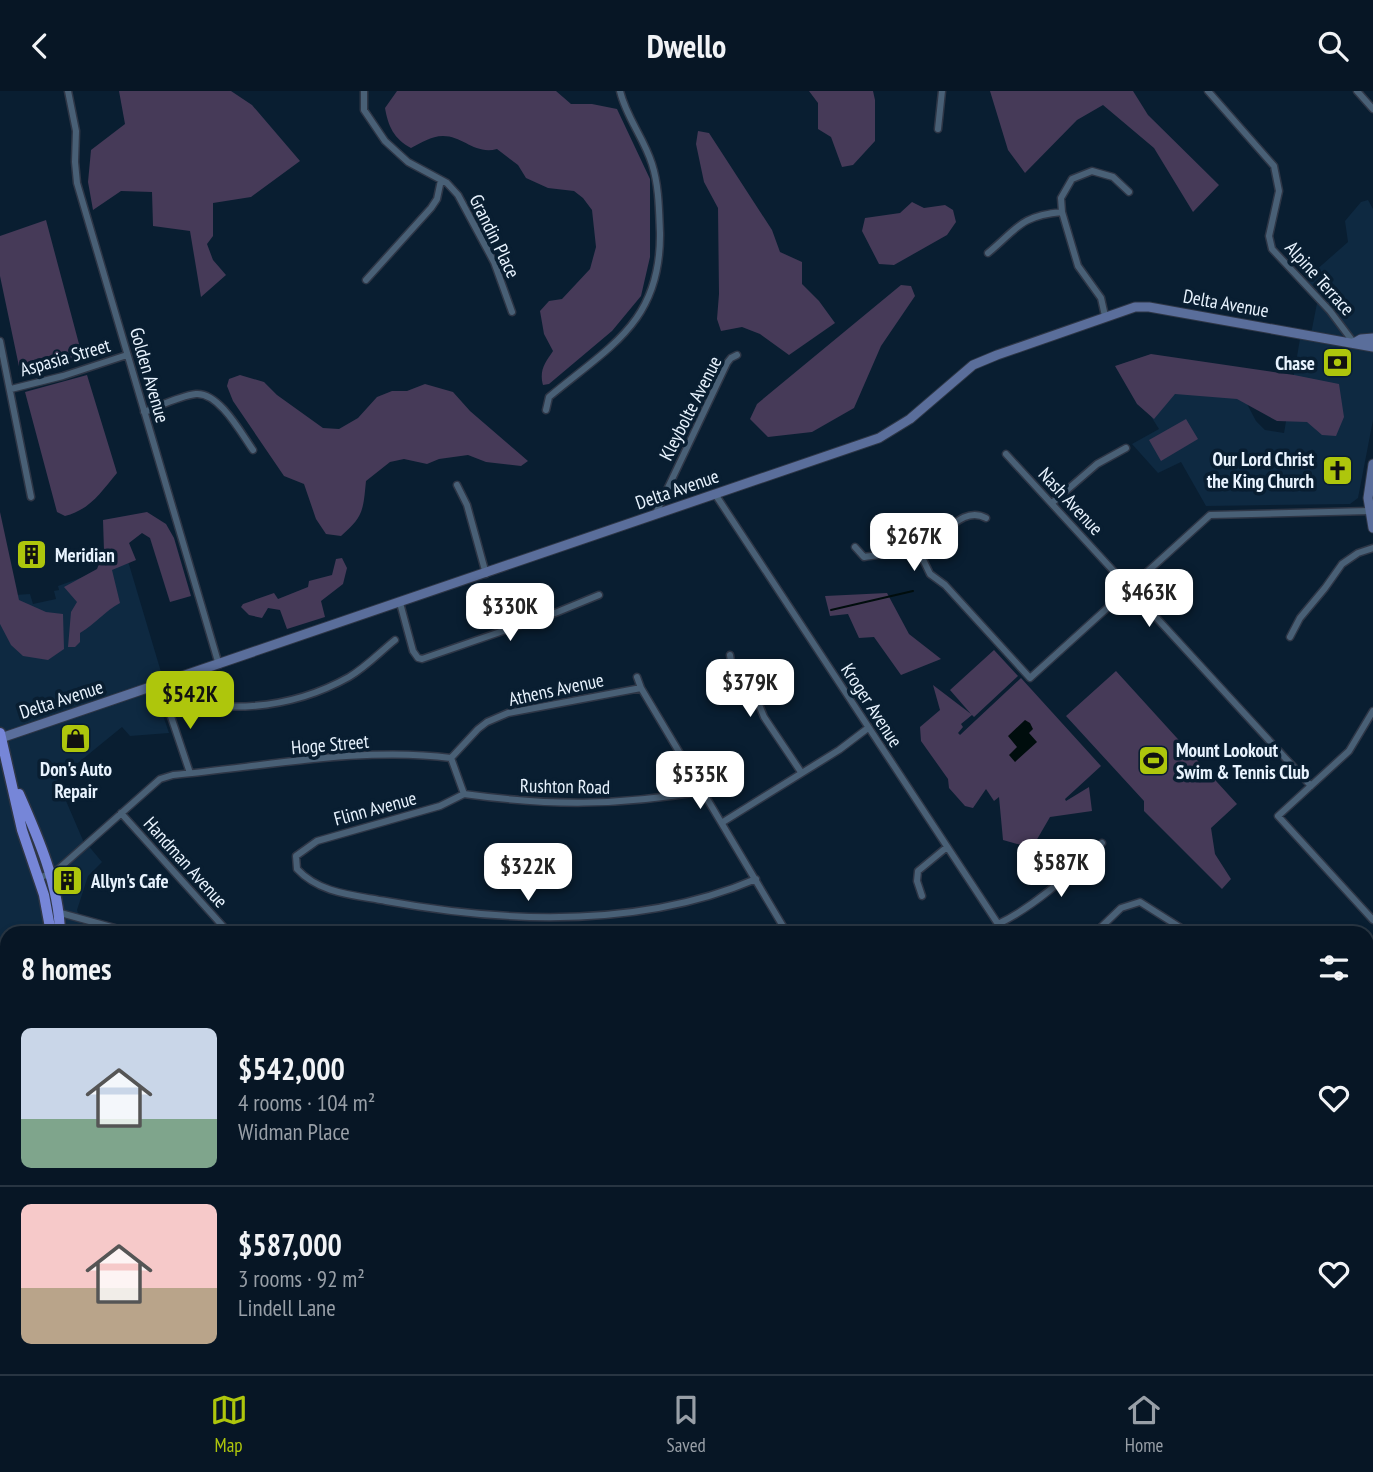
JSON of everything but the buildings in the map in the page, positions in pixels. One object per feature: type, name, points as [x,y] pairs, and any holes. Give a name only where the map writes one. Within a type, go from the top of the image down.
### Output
[{"type":"highway","points":[[0,736],[20,819],[38,878],[58,926]]},
{"type":"highway","points":[[7,766],[50,875],[54,912],[52,926]]},
{"type":"highway","points":[[20,819],[35,843],[45,873],[50,875]]},
{"type":"main road","name":"Delta Avenue","points":[[0,736],[219,665],[879,438],[910,419],[973,365],[1135,307],[1149,307],[1373,347]]},
{"type":"main road","name":"Delta Avenue","points":[[1354,343],[1373,338]]},
{"type":"main road","points":[[1373,464],[1368,488],[1373,528]]},
{"type":"street","name":"Golden Avenue","points":[[68,91],[76,131],[75,162],[78,183],[219,665]]},
{"type":"street","name":"Grandin Place","points":[[364,91],[364,110],[385,141],[408,162],[441,180],[458,195],[483,239],[512,313]]},
{"type":"street","points":[[546,411],[549,397],[631,327],[647,302],[658,274],[660,216],[655,178],[646,149],[626,111],[620,91]]},
{"type":"street","points":[[938,128],[942,91]]},
{"type":"street","name":"Alpine Terrace","points":[[1208,91],[1274,166],[1279,191],[1269,236],[1272,249],[1330,311],[1354,343]]},
{"type":"street","points":[[1357,91],[1373,109]]},
{"type":"street","points":[[1105,316],[1101,298],[1078,266],[1062,212],[1061,198],[1067,184],[1085,172],[1107,174],[1129,192]]},
{"type":"street","points":[[366,280],[430,210],[437,199],[441,180]]},
{"type":"street","points":[[988,253],[1025,220],[1041,214],[1062,212]]},
{"type":"street","points":[[0,341],[31,497]]},
{"type":"street","name":"Aspasia Street","points":[[11,389],[63,376],[127,355]]},
{"type":"street","name":"Kleybolte Avenue","points":[[654,515],[727,363],[737,355]]},
{"type":"street","points":[[144,412],[194,394],[207,395],[220,404],[253,450]]},
{"type":"street","points":[[1052,503],[1097,464],[1126,448]]},
{"type":"street","name":"Nash Avenue","points":[[1006,454],[1311,786]]},
{"type":"street","points":[[457,485],[467,505],[486,574]]},
{"type":"street","name":"Kroger Avenue","points":[[715,494],[998,924]]},
{"type":"street","points":[[918,549],[930,574],[945,586],[1030,678],[1210,515],[1369,510]]},
{"type":"street","points":[[855,547],[864,557],[918,549],[929,544],[963,517],[972,514],[986,518]]},
{"type":"street","points":[[1290,637],[1300,618],[1342,564],[1373,548]]},
{"type":"street","points":[[400,603],[413,652],[418,658],[426,658],[555,613],[598,595]]},
{"type":"street","points":[[165,698],[242,709],[286,701],[327,689],[352,675],[395,640]]},
{"type":"street","points":[[730,655],[764,717],[801,772]]},
{"type":"street","points":[[637,677],[641,688],[783,926]]},
{"type":"street","points":[[160,684],[190,773]]},
{"type":"street","name":"Athens Avenue","points":[[451,758],[478,729],[508,713],[641,688]]},
{"type":"street","points":[[1373,711],[1349,751],[1278,816],[1373,920]]},
{"type":"street","points":[[723,823],[839,750],[868,728]]},
{"type":"street","name":"Hoge Street","points":[[38,878],[50,875],[160,779],[173,775],[347,758],[407,755],[451,758]]},
{"type":"street","points":[[451,758],[464,794]]},
{"type":"street","name":"Rushton Road","points":[[464,794],[528,803],[595,804],[664,798],[704,791]]},
{"type":"street","name":"Flinn Avenue","points":[[464,794],[440,806],[317,841],[296,856],[295,864],[302,875],[335,892],[433,908],[499,915],[560,916],[645,909],[699,899],[756,879]]},
{"type":"street","name":"Handman Avenue","points":[[121,813],[223,926]]},
{"type":"street","points":[[998,924],[1048,893],[1102,843]]},
{"type":"street","points":[[922,896],[917,881],[918,871],[947,847]]},
{"type":"street","points":[[1103,926],[1122,908],[1140,902],[1178,926]]},
{"type":"street","points":[[54,912],[107,926]]},
{"type":"shaded area","points":[[119,91],[231,91],[252,105],[300,161],[251,197],[213,203],[213,236],[207,244],[213,260],[226,275],[201,297],[190,231],[153,226],[152,192],[121,191],[93,210],[88,182],[91,150],[125,124]]},
{"type":"shaded area","points":[[397,91],[556,91],[571,104],[592,104],[617,109],[650,179],[650,257],[641,296],[612,331],[549,384],[543,385],[542,371],[553,351],[544,334],[540,311],[549,301],[562,299],[590,269],[596,247],[592,210],[574,191],[548,188],[526,178],[518,165],[497,149],[476,148],[443,136],[430,138],[411,148],[400,140],[388,121],[385,108]]},
{"type":"shaded area","points":[[809,91],[873,91],[875,141],[853,165],[842,167],[831,137],[818,129],[818,103]]},
{"type":"shaded area","points":[[990,91],[1133,91],[1148,115],[1219,185],[1193,212],[1154,148],[1103,105],[1077,120],[1025,173],[1008,150]]},
{"type":"shaded area","points":[[698,131],[709,133],[772,230],[780,252],[802,262],[802,284],[835,323],[789,355],[760,334],[742,327],[721,331],[717,319],[718,208],[704,182],[696,144]]},
{"type":"shaded area","points":[[1368,200],[1373,209],[1373,420],[1358,498],[1350,504],[1206,506],[1181,462],[1158,473],[1132,444],[1159,429],[1138,396],[1236,383],[1256,421],[1265,430],[1284,433],[1301,333],[1311,334],[1319,293],[1306,279],[1348,242],[1345,221],[1361,202]]},
{"type":"shaded area","points":[[912,202],[924,208],[945,205],[953,210],[956,222],[947,235],[894,265],[879,264],[862,231],[865,218],[900,213]]},
{"type":"shaded area","points":[[46,220],[83,359],[21,376],[0,276],[0,236]]},
{"type":"shaded area","points":[[901,285],[911,286],[915,296],[881,346],[854,408],[812,432],[768,437],[750,419],[757,404]]},
{"type":"shaded area","points":[[1151,354],[1339,384],[1344,417],[1336,436],[1322,435],[1307,422],[1277,421],[1237,399],[1175,394],[1154,419],[1137,404],[1115,366]]},
{"type":"shaded area","points":[[87,375],[117,473],[88,505],[65,516],[57,512],[25,392]]},
{"type":"shaded area","points":[[240,375],[264,382],[277,395],[323,428],[339,429],[358,418],[377,397],[392,391],[407,391],[425,384],[453,392],[470,411],[528,461],[521,466],[486,462],[468,455],[439,459],[427,464],[404,459],[390,462],[366,481],[363,506],[354,523],[341,536],[326,534],[316,519],[304,484],[284,476],[233,401],[227,386],[229,379]]},
{"type":"shaded area","points":[[1186,419],[1198,439],[1161,461],[1149,440]]},
{"type":"shaded area","points":[[0,512],[19,600],[46,612],[63,614],[64,649],[48,660],[23,656],[11,645],[0,624]]},
{"type":"shaded area","points":[[147,512],[166,524],[174,538],[191,596],[170,602],[150,538],[142,533],[129,543],[136,560],[112,570],[120,603],[80,633],[80,642],[75,647],[68,647],[71,612],[77,602],[64,587],[97,569],[104,551],[103,520]]},
{"type":"shaded area","points":[[342,558],[347,568],[343,584],[321,601],[325,617],[287,629],[280,610],[268,608],[262,618],[249,615],[241,607],[274,593],[278,599],[308,587],[309,581],[332,575],[336,559]]},
{"type":"shaded area","points":[[128,561],[164,682],[153,686],[169,733],[130,736],[122,727],[57,780],[85,845],[87,844],[102,862],[88,876],[77,910],[83,926],[0,926],[0,596],[30,594],[33,604],[56,599],[54,591],[59,590],[58,586]]},
{"type":"shaded area","points":[[887,593],[909,634],[941,659],[901,675],[874,637],[859,638],[848,614],[830,616],[825,596]]},
{"type":"shaded area","points":[[994,650],[1018,676],[974,717],[972,715],[961,724],[963,727],[958,733],[960,735],[1021,678],[1101,766],[1065,799],[1066,801],[1089,787],[1092,811],[1050,817],[1032,848],[1003,840],[999,797],[994,801],[986,789],[973,808],[965,806],[949,788],[948,779],[921,741],[920,727],[940,710],[933,685],[971,714],[950,690]]},
{"type":"shaded area","name":"Mount Lookout Swim & Tennis Club","points":[[1116,671],[1237,804],[1211,828],[1215,854],[1231,879],[1222,889],[1144,811],[1144,801],[1066,716]]},
{"type":"shaded area","points":[[1025,720],[1030,723],[1033,729],[1029,733],[1037,742],[1015,762],[1009,755],[1017,747],[1008,736]]},
{"type":"waterway","points":[[831,610],[913,591]]},
{"type":"place","name":"Chase","points":[[1338,363]]},
{"type":"place","name":"Our Lord Christ the King Church","points":[[1337,470]]},
{"type":"place","name":"Meridian","points":[[32,555]]},
{"type":"place","name":"Don's Auto Repair","points":[[76,738]]},
{"type":"place","name":"Mount Lookout Swim & Tennis Club","points":[[1153,761]]},
{"type":"place","name":"Allyn's Cafe","points":[[68,881]]}]
